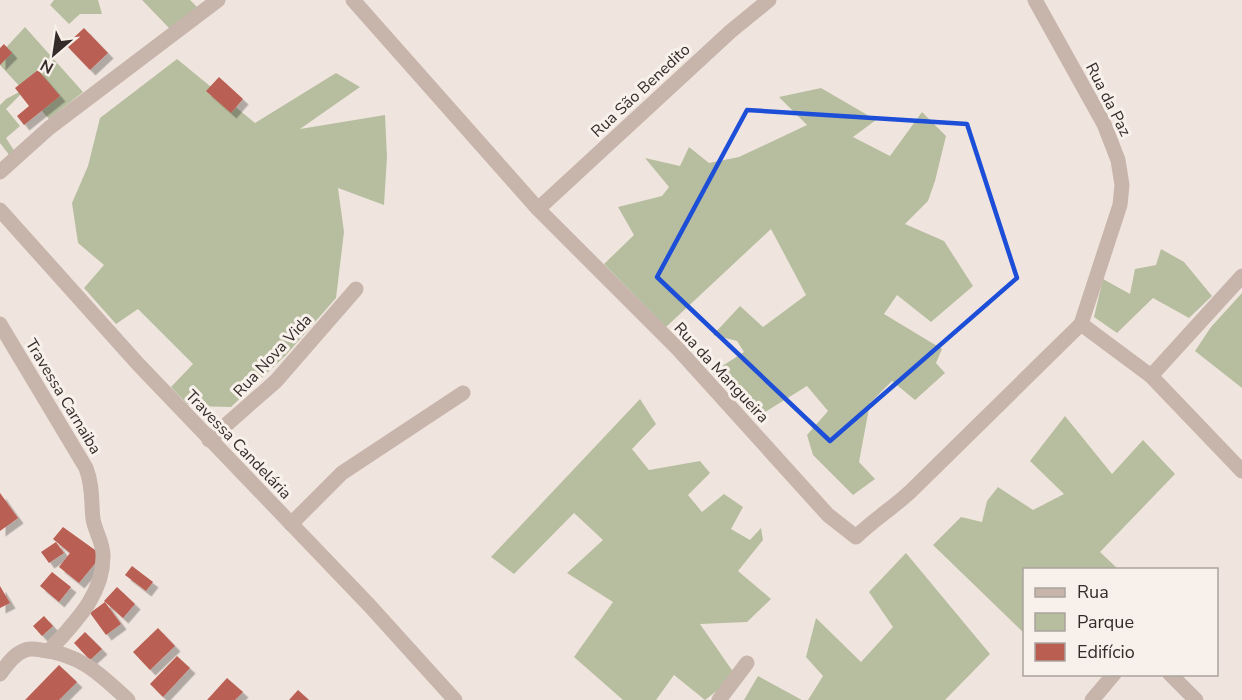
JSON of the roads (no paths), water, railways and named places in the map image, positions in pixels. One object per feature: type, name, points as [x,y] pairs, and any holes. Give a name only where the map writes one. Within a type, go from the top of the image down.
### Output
[{"type":"street","points":[[0,172],[49,128],[218,0]]},
{"type":"street","name":"Rua da Mangueira","points":[[353,0],[538,209],[678,349],[828,515],[855,537],[911,491],[1081,324]]},
{"type":"street","name":"Rua São Benedito","points":[[538,209],[731,31],[769,0]]},
{"type":"street","name":"Rua da Paz","points":[[1035,0],[1104,124],[1118,159],[1122,185],[1120,205],[1081,324]]},
{"type":"street","name":"Travessa Candelária","points":[[0,210],[209,440],[369,604],[455,700]]},
{"type":"street","points":[[1151,376],[1242,276]]},
{"type":"street","name":"Rua Nova Vida","points":[[209,440],[276,381],[356,289]]},
{"type":"street","name":"Travessa Carnaiba","points":[[0,324],[86,468],[92,482],[93,520],[103,553],[102,571],[94,596],[84,612],[49,651]]},
{"type":"street","points":[[1081,324],[1151,376],[1242,471]]},
{"type":"street","points":[[291,524],[342,473],[463,393]]},
{"type":"street","points":[[0,674],[23,650],[49,651],[69,655],[88,664],[128,700]]},
{"type":"street","points":[[718,700],[747,663]]},
{"type":"street","points":[[1092,700],[1113,676]]},
{"type":"street","points":[[1171,676],[1196,700]]}]
